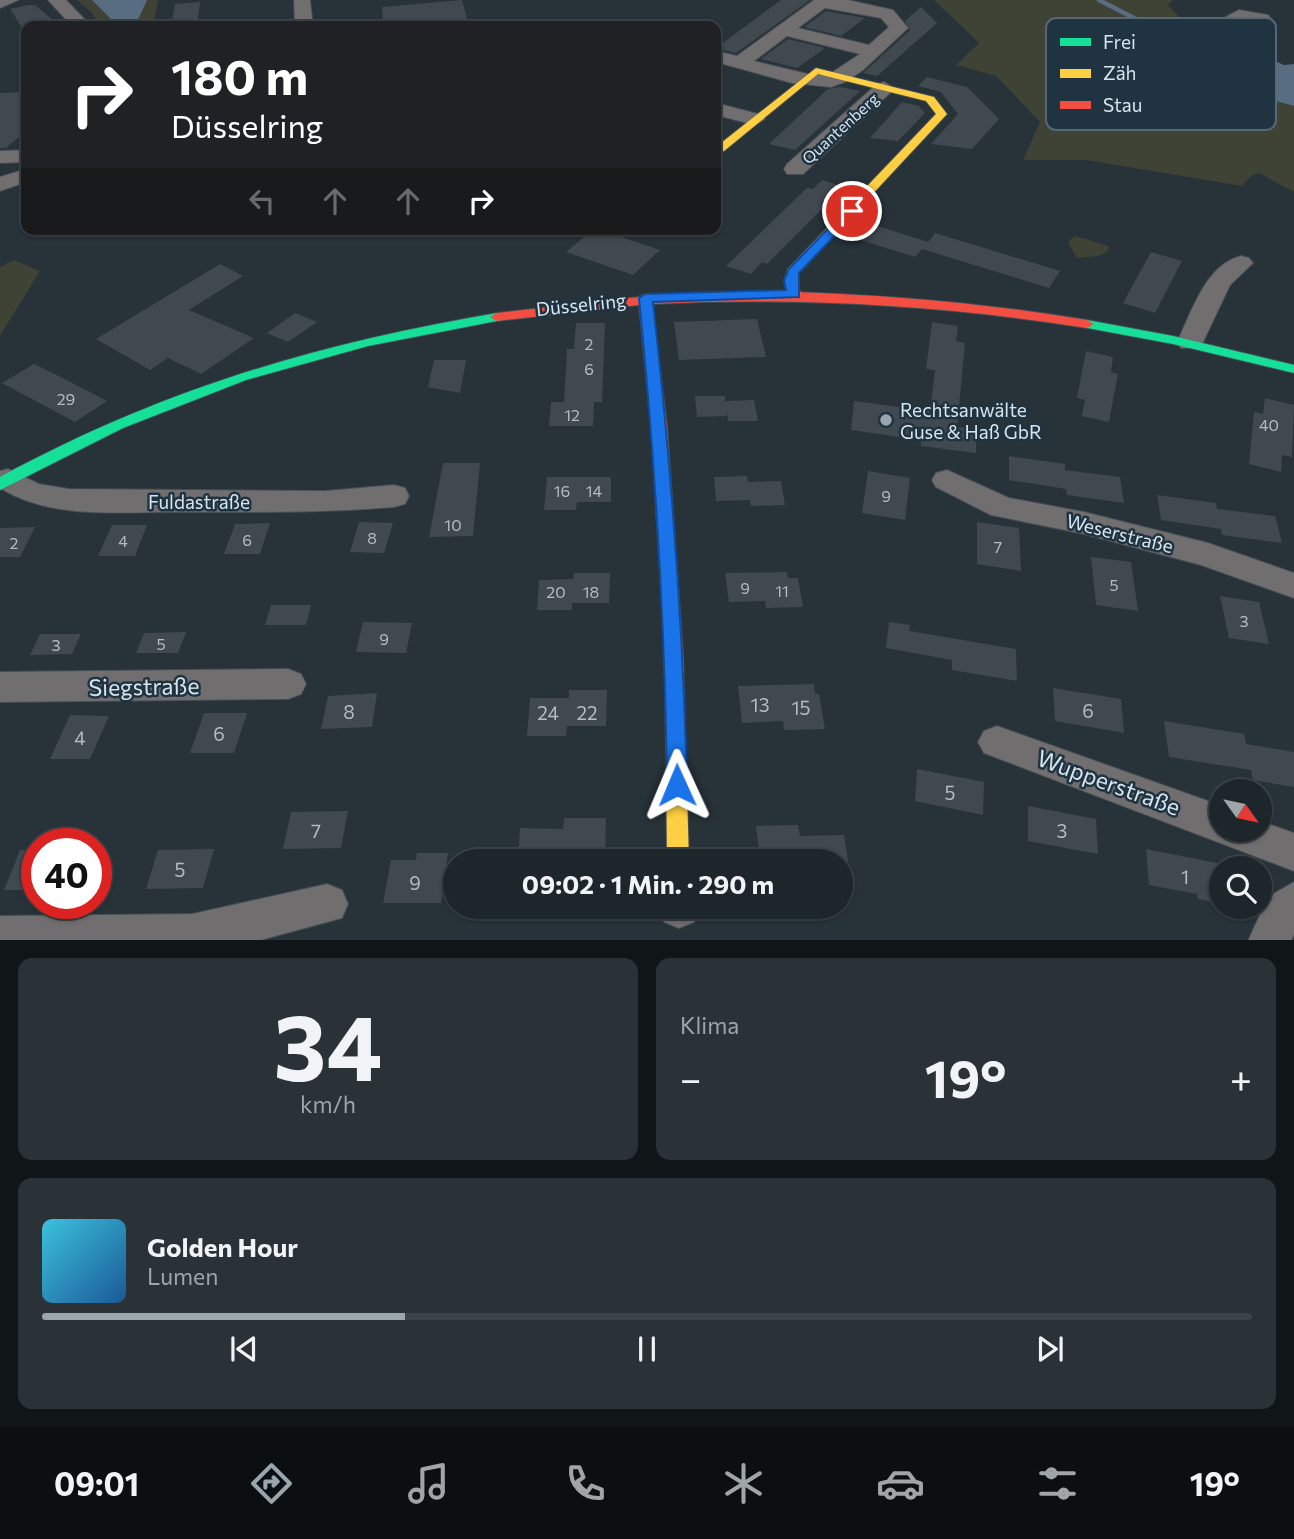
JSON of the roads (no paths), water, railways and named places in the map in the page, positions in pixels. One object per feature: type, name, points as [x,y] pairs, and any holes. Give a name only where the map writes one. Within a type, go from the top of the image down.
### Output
[{"type":"street","points":[[0,3],[10,0]]},
{"type":"street","points":[[56,0],[77,21]]},
{"type":"street","points":[[302,0],[304,21]]},
{"type":"street","points":[[1223,0],[1223,9],[1234,16]]},
{"type":"street","points":[[730,60],[784,30],[815,6],[827,2],[887,14],[899,28],[842,76]]},
{"type":"street","points":[[784,30],[871,51]]},
{"type":"street","name":"Quantenberg","points":[[730,60],[803,79],[830,82],[842,76],[930,99],[942,114],[793,272],[790,280],[794,294]]},
{"type":"street","points":[[721,148],[803,79]]},
{"type":"street","name":"Quantenberg","points":[[795,169],[884,88]]},
{"type":"street","points":[[721,110],[755,120]]},
{"type":"street","points":[[0,157],[21,155]]},
{"type":"street","points":[[0,184],[21,177]]},
{"type":"street","points":[[1190,342],[1219,281],[1241,263]]},
{"type":"street","name":"Düsselring","points":[[4,481],[108,424],[287,362],[445,324],[510,312],[645,298],[794,294],[897,298],[992,307],[1099,323],[1190,342],[1294,369]]},
{"type":"street","points":[[645,298],[659,426],[674,633],[678,849]]},
{"type":"street","name":"Weserstraße","points":[[947,480],[1002,507],[1084,523],[1208,555],[1294,586]]},
{"type":"street","name":"Fuldastraße","points":[[4,481],[31,493],[69,500],[325,502],[394,496]]},
{"type":"street","name":"Siegstraße","points":[[0,688],[288,684]]},
{"type":"street","name":"Wupperstraße","points":[[997,742],[1209,819]]},
{"type":"street","points":[[1268,842],[1294,852]]},
{"type":"street","points":[[1269,940],[1283,911],[1294,902]]},
{"type":"street","points":[[0,937],[192,935],[327,904]]},
{"type":"water","points":[[92,0],[147,0],[137,21],[113,21]]},
{"type":"water","points":[[1276,61],[1284,65],[1294,64],[1294,106],[1276,101]]},
{"type":"waterway","points":[[1099,0],[1134,18]]},
{"type":"place","name":"Rechtsanwälte Guse & Haß GbR","points":[[886,420]]}]
